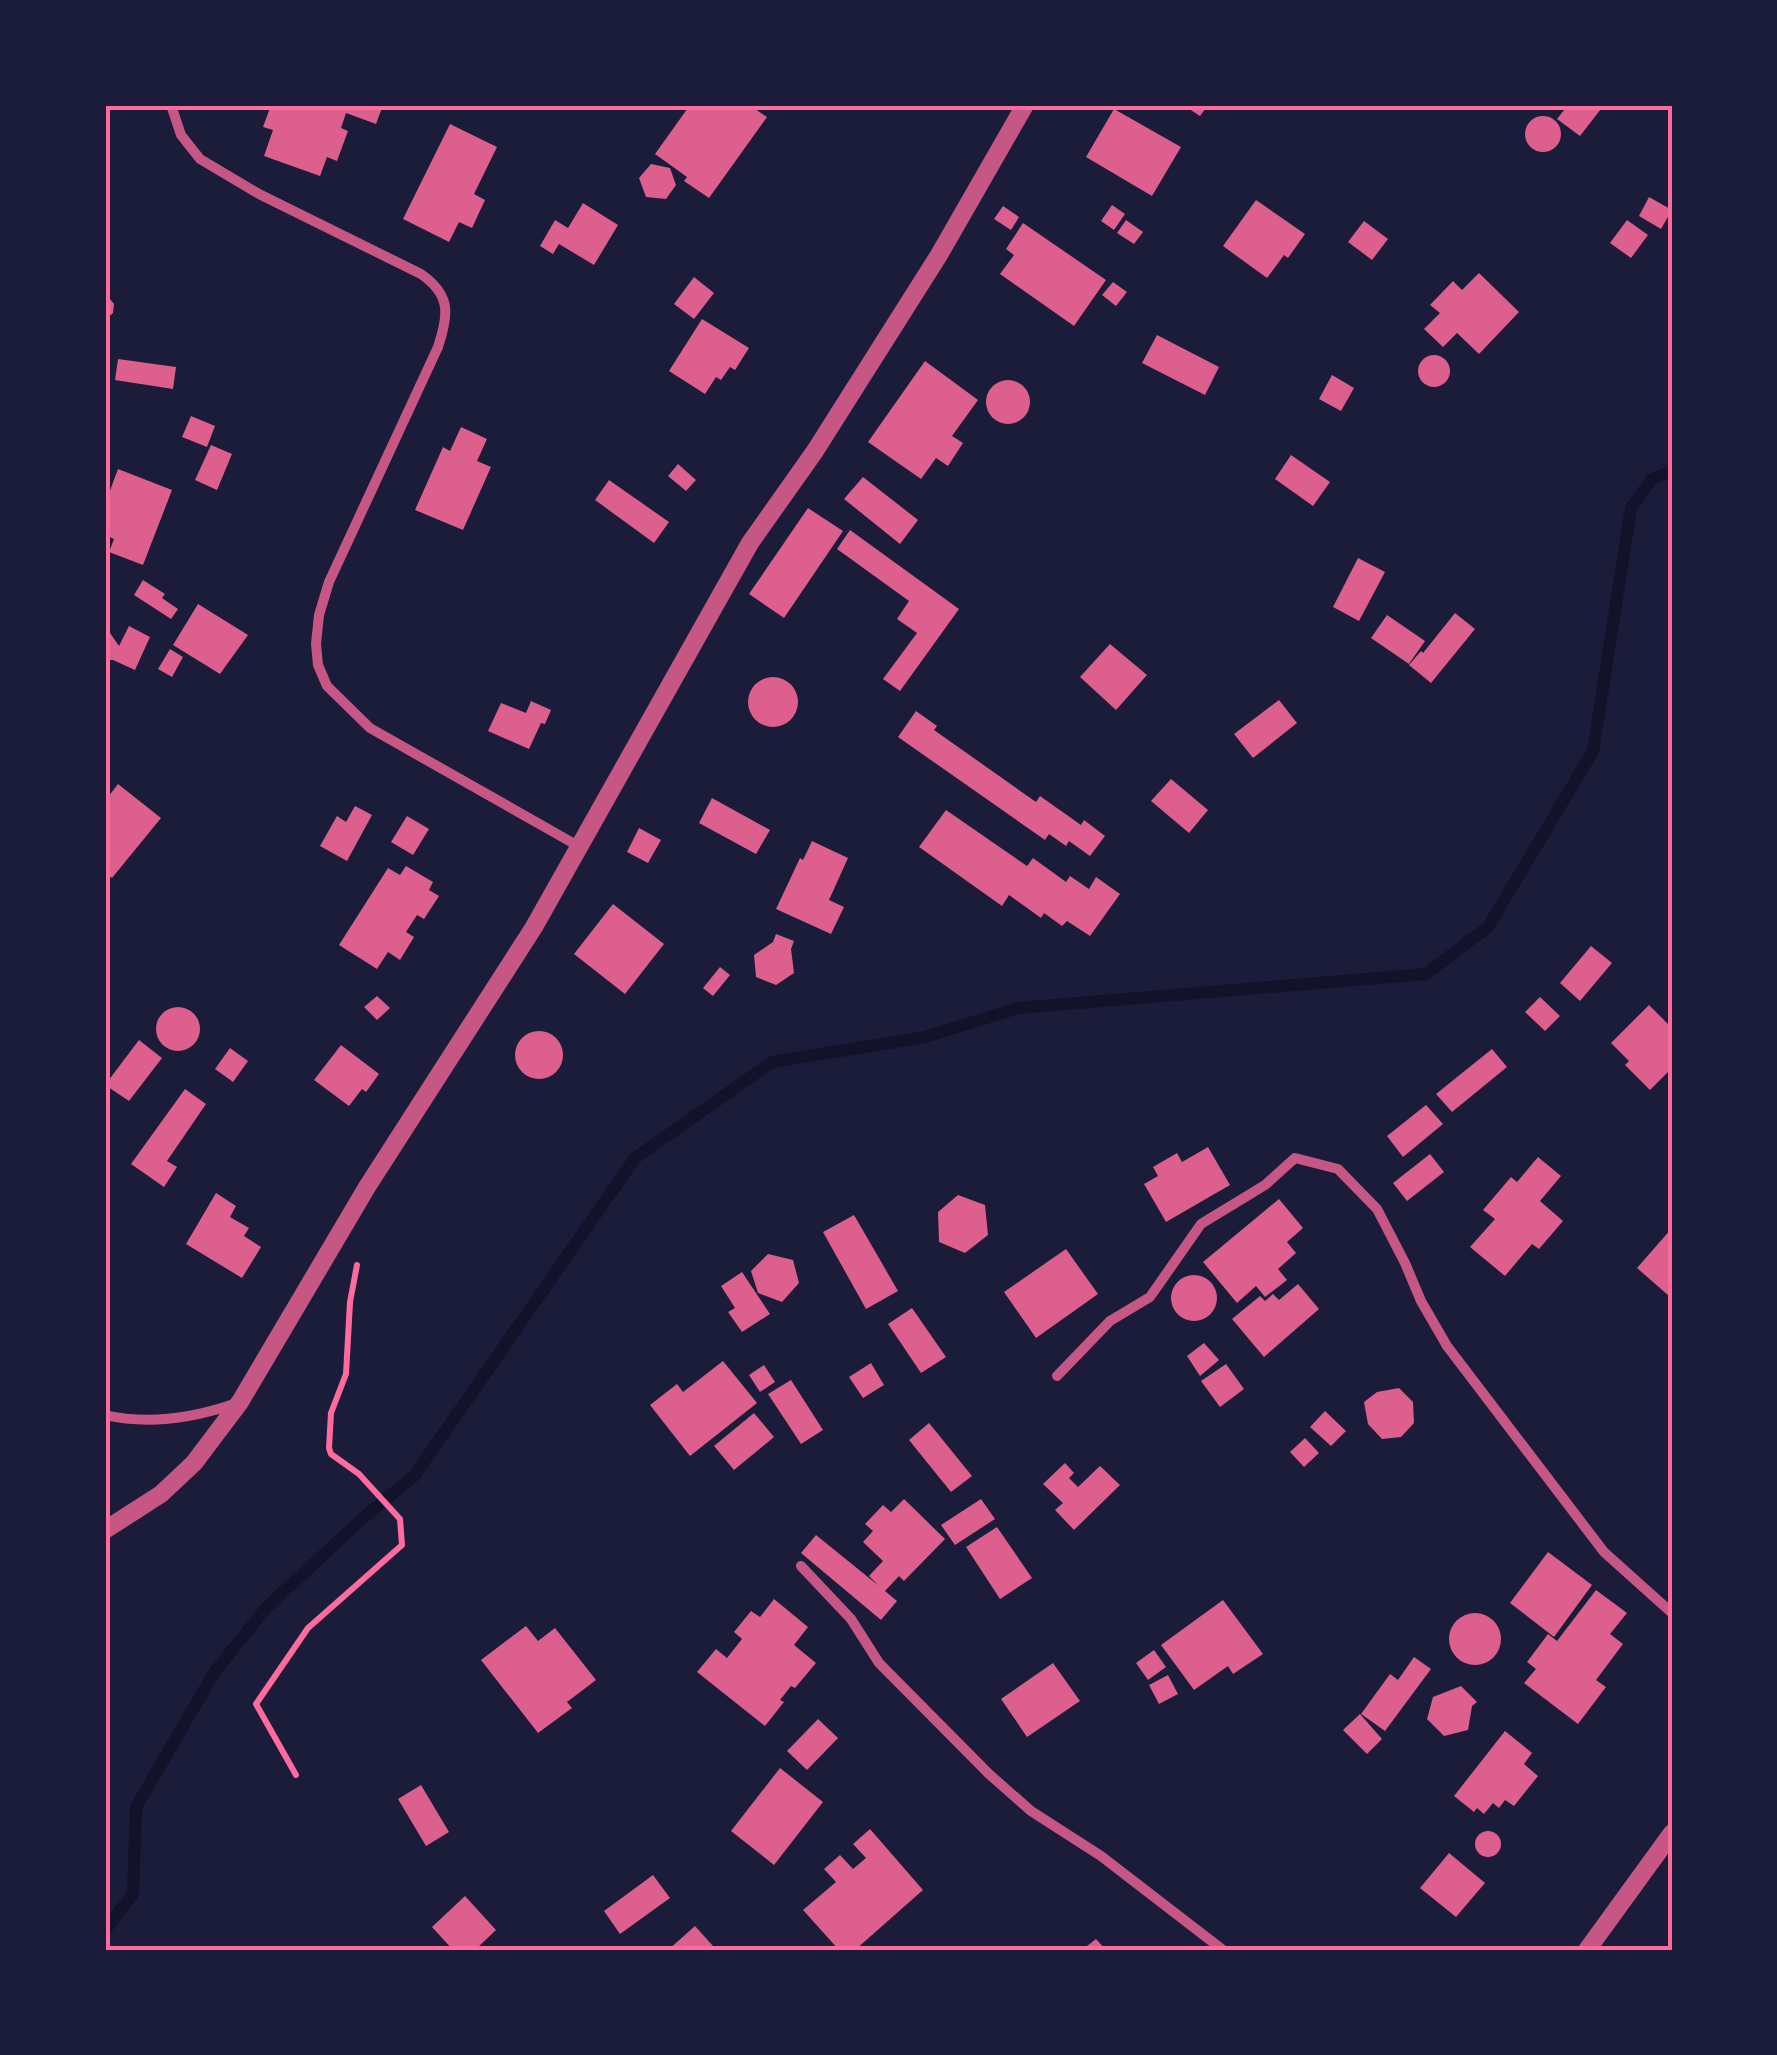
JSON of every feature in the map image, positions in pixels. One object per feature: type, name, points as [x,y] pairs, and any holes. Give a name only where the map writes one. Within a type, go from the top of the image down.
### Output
[{"type":"street","points":[[172,105],[181,135],[200,159],[259,194],[421,274],[435,284],[443,297],[445,326],[438,347],[329,582],[319,615],[318,665],[327,686],[370,728],[580,847]]},
{"type":"street","points":[[105,1530],[161,1494],[194,1464],[240,1402],[330,1247],[534,927],[750,543],[815,452],[939,255],[1025,105]]},
{"type":"street","points":[[1057,1376],[1110,1321],[1150,1297],[1202,1224],[1264,1185],[1295,1158],[1338,1169],[1377,1209],[1406,1263],[1421,1302],[1447,1346],[1604,1552],[1672,1613]]},
{"type":"street","points":[[105,1415],[154,1420],[206,1413],[240,1402]]},
{"type":"street","points":[[802,1566],[851,1619],[879,1663],[989,1774],[1031,1811],[1100,1856],[1223,1950]]},
{"type":"street","points":[[1586,1950],[1672,1833]]},
{"type":"path","points":[[296,1775],[256,1704],[308,1628],[402,1545],[400,1519],[329,1448],[331,1413],[346,1374],[350,1302],[358,1256]]},
{"type":"building","points":[[271,105],[383,105],[376,124],[346,113],[341,128],[348,131],[337,161],[327,157],[320,176],[264,156],[273,130],[263,127]]},
{"type":"building","points":[[690,105],[749,105],[767,117],[709,198],[655,154]]},
{"type":"building","points":[[1183,105],[1208,105],[1200,116]]},
{"type":"building","points":[[1568,105],[1604,105],[1580,136],[1557,119]]},
{"type":"building","points":[[1114,109],[1181,147],[1152,196],[1086,157]]},
{"type":"building","points":[[1543,116],[1556,121],[1561,134],[1556,147],[1543,152],[1530,147],[1525,134],[1530,121]]},
{"type":"building","points":[[450,124],[497,147],[474,194],[485,200],[472,228],[459,222],[449,242],[403,219]]},
{"type":"building","points":[[651,164],[670,168],[676,185],[666,199],[646,197],[639,178]]},
{"type":"building","points":[[1649,197],[1672,210],[1661,229],[1639,216]]},
{"type":"building","points":[[1256,200],[1305,234],[1267,278],[1223,246]]},
{"type":"building","points":[[583,203],[618,225],[594,265],[559,244],[553,254],[540,246],[555,220],[568,228]]},
{"type":"building","points":[[1112,205],[1125,214],[1114,230],[1101,221]]},
{"type":"building","points":[[1003,206],[1019,217],[1011,230],[994,219]]},
{"type":"building","points":[[1126,220],[1143,232],[1134,244],[1117,233]]},
{"type":"building","points":[[1627,220],[1648,235],[1631,258],[1610,243]]},
{"type":"building","points":[[1364,221],[1388,239],[1372,260],[1348,242]]},
{"type":"building","points":[[1023,223],[1106,280],[1074,326],[1000,274],[1014,255],[1006,249]]},
{"type":"building","points":[[1479,273],[1519,312],[1479,354],[1457,333],[1443,347],[1424,329],[1440,313],[1430,305],[1453,281],[1462,290]]},
{"type":"building","points":[[694,277],[714,293],[694,319],[674,304]]},
{"type":"building","points":[[1113,282],[1127,292],[1116,306],[1102,295]]},
{"type":"building","points":[[105,293],[114,304],[113,313],[105,320]]},
{"type":"building","points":[[702,319],[749,348],[735,370],[730,367],[721,380],[716,377],[705,394],[669,371]]},
{"type":"building","points":[[1157,335],[1219,367],[1205,395],[1142,363]]},
{"type":"building","points":[[1434,355],[1445,360],[1450,371],[1445,382],[1434,387],[1423,382],[1418,371],[1423,360]]},
{"type":"building","points":[[118,359],[176,367],[173,389],[115,380]]},
{"type":"building","points":[[925,361],[978,400],[952,436],[963,443],[948,466],[936,458],[921,479],[868,442]]},
{"type":"building","points":[[1332,375],[1354,388],[1341,411],[1319,399]]},
{"type":"building","points":[[1008,380],[1023,387],[1030,402],[1023,417],[1008,424],[993,417],[986,402],[993,387]]},
{"type":"building","points":[[191,416],[215,426],[207,447],[182,437]]},
{"type":"building","points":[[461,427],[487,439],[477,461],[491,467],[463,530],[415,510],[443,447],[450,451]]},
{"type":"building","points":[[211,445],[232,454],[217,490],[195,480]]},
{"type":"building","points":[[1291,455],[1330,482],[1313,506],[1275,479]]},
{"type":"building","points":[[678,464],[696,480],[686,491],[668,476]]},
{"type":"building","points":[[118,469],[172,490],[143,565],[109,552],[114,539],[105,535],[105,504]]},
{"type":"building","points":[[863,477],[918,520],[900,544],[844,499]]},
{"type":"building","points":[[609,480],[669,522],[654,543],[595,500]]},
{"type":"building","points":[[808,508],[843,531],[784,618],[749,594]]},
{"type":"building","points":[[850,530],[959,609],[900,691],[883,679],[917,633],[897,619],[909,601],[837,549]]},
{"type":"building","points":[[1358,558],[1385,572],[1359,621],[1333,607]]},
{"type":"building","points":[[143,580],[165,594],[162,598],[178,609],[171,619],[134,595]]},
{"type":"building","points":[[198,604],[248,635],[220,674],[173,645]]},
{"type":"building","points":[[1455,613],[1475,629],[1431,683],[1409,665]]},
{"type":"building","points":[[1387,615],[1425,641],[1409,664],[1371,638]]},
{"type":"building","points":[[129,626],[150,637],[135,670],[105,660],[105,633],[110,633],[119,646]]},
{"type":"building","points":[[1110,644],[1147,675],[1116,710],[1080,677]]},
{"type":"building","points":[[170,649],[183,657],[172,677],[158,669]]},
{"type":"building","points":[[773,677],[791,684],[798,702],[791,720],[773,727],[755,720],[748,702],[755,684]]},
{"type":"building","points":[[1279,700],[1297,723],[1253,758],[1234,734]]},
{"type":"building","points":[[531,701],[551,710],[529,749],[488,731],[501,703],[526,713]]},
{"type":"building","points":[[916,711],[937,726],[934,730],[1036,802],[1040,796],[1081,825],[1084,820],[1105,836],[1090,856],[1069,841],[1066,846],[1049,834],[1045,840],[898,737]]},
{"type":"building","points":[[1171,779],[1208,810],[1189,833],[1151,801]]},
{"type":"building","points":[[118,784],[161,818],[112,878],[105,873],[105,801]]},
{"type":"building","points":[[712,798],[770,830],[756,854],[699,823]]},
{"type":"building","points":[[355,806],[372,815],[347,861],[320,846],[337,816],[346,822]]},
{"type":"building","points":[[946,810],[1027,866],[1033,858],[1066,882],[1070,876],[1089,889],[1096,877],[1120,894],[1090,936],[1067,921],[1062,926],[1044,913],[1041,918],[1009,895],[1002,906],[919,847]]},
{"type":"building","points":[[407,816],[429,829],[413,855],[391,842]]},
{"type":"building","points":[[639,828],[661,840],[648,863],[627,852]]},
{"type":"building","points":[[812,841],[848,858],[829,900],[844,907],[831,934],[776,909]]},
{"type":"building","points":[[406,866],[433,882],[429,890],[439,896],[424,919],[417,915],[406,932],[414,937],[400,960],[388,952],[377,969],[339,945],[388,868],[400,875]]},
{"type":"building","points":[[613,904],[664,944],[625,994],[574,954]]},
{"type":"building","points":[[776,934],[794,941],[794,973],[776,985],[756,977],[754,955],[773,942]]},
{"type":"building","points":[[1591,946],[1612,963],[1580,1001],[1560,983]]},
{"type":"building","points":[[720,967],[730,975],[713,996],[703,988]]},
{"type":"building","points":[[377,996],[390,1008],[377,1020],[364,1007]]},
{"type":"building","points":[[1540,997],[1560,1016],[1545,1031],[1525,1012]]},
{"type":"building","points":[[1649,1005],[1672,1028],[1672,1068],[1650,1090],[1625,1065],[1629,1061],[1611,1043]]},
{"type":"building","points":[[178,1007],[193,1014],[200,1029],[193,1044],[178,1051],[163,1044],[156,1029],[163,1014]]},
{"type":"building","points":[[539,1031],[556,1038],[563,1055],[556,1072],[539,1079],[522,1072],[515,1055],[522,1038]]},
{"type":"building","points":[[139,1040],[162,1058],[129,1101],[105,1085]]},
{"type":"building","points":[[341,1045],[379,1074],[349,1106],[314,1080]]},
{"type":"building","points":[[230,1048],[248,1061],[233,1082],[215,1069]]},
{"type":"building","points":[[1492,1049],[1507,1067],[1452,1112],[1436,1094]]},
{"type":"building","points":[[185,1089],[206,1104],[167,1161],[177,1167],[164,1187],[131,1164]]},
{"type":"building","points":[[1426,1105],[1443,1124],[1403,1157],[1387,1136]]},
{"type":"building","points":[[1208,1147],[1230,1185],[1166,1222],[1144,1184],[1158,1176],[1153,1167],[1177,1153],[1182,1162]]},
{"type":"building","points":[[1430,1154],[1444,1172],[1407,1201],[1393,1183]]},
{"type":"building","points":[[1538,1157],[1561,1176],[1540,1201],[1563,1221],[1539,1249],[1532,1244],[1505,1276],[1470,1247],[1495,1219],[1483,1210],[1511,1177],[1517,1182]]},
{"type":"building","points":[[216,1193],[236,1206],[230,1217],[249,1228],[244,1236],[261,1247],[242,1278],[186,1244]]},
{"type":"building","points":[[958,1195],[985,1205],[988,1235],[965,1253],[939,1242],[938,1212]]},
{"type":"building","points":[[1279,1199],[1303,1228],[1287,1242],[1296,1253],[1278,1269],[1287,1280],[1265,1297],[1256,1286],[1237,1303],[1203,1262]]},
{"type":"building","points":[[854,1215],[898,1291],[866,1309],[823,1232]]},
{"type":"building","points":[[1672,1228],[1672,1292],[1669,1296],[1637,1268]]},
{"type":"building","points":[[1066,1249],[1098,1294],[1036,1338],[1004,1292]]},
{"type":"building","points":[[768,1254],[793,1260],[799,1283],[782,1302],[758,1293],[751,1271]]},
{"type":"building","points":[[742,1272],[770,1314],[742,1332],[728,1312],[735,1308],[721,1286]]},
{"type":"building","points":[[1194,1275],[1210,1282],[1217,1298],[1210,1314],[1194,1321],[1178,1314],[1171,1298],[1178,1282]]},
{"type":"building","points":[[1298,1284],[1319,1309],[1264,1357],[1232,1319],[1260,1296],[1265,1301],[1273,1294],[1279,1300]]},
{"type":"building","points":[[912,1308],[946,1357],[921,1373],[888,1324]]},
{"type":"building","points":[[1204,1343],[1219,1360],[1200,1376],[1187,1356]]},
{"type":"building","points":[[723,1361],[757,1403],[690,1456],[650,1405],[677,1384],[683,1392]]},
{"type":"building","points":[[871,1363],[884,1385],[863,1398],[849,1377]]},
{"type":"building","points":[[1226,1364],[1244,1389],[1220,1407],[1201,1381]]},
{"type":"building","points":[[764,1365],[775,1382],[760,1392],[749,1375]]},
{"type":"building","points":[[791,1380],[823,1430],[801,1444],[768,1394]]},
{"type":"building","points":[[1399,1388],[1413,1402],[1414,1423],[1401,1437],[1382,1439],[1368,1424],[1364,1402],[1377,1392]]},
{"type":"building","points":[[1325,1411],[1346,1431],[1331,1446],[1310,1427]]},
{"type":"building","points":[[754,1413],[774,1437],[734,1470],[714,1446]]},
{"type":"building","points":[[929,1423],[972,1476],[951,1492],[909,1440]]},
{"type":"building","points":[[1305,1438],[1319,1453],[1304,1467],[1290,1452]]},
{"type":"building","points":[[1065,1463],[1074,1473],[1069,1478],[1078,1487],[1100,1466],[1120,1485],[1074,1530],[1055,1510],[1063,1503],[1043,1484]]},
{"type":"building","points":[[904,1499],[945,1539],[904,1581],[899,1576],[885,1591],[897,1601],[881,1620],[801,1553],[816,1535],[879,1586],[869,1576],[883,1561],[863,1542],[873,1531],[865,1524],[883,1505],[891,1512]]},
{"type":"building","points":[[981,1499],[995,1519],[955,1545],[941,1525]]},
{"type":"building","points":[[997,1527],[1032,1578],[1000,1599],[966,1547]]},
{"type":"building","points":[[1548,1552],[1592,1585],[1554,1637],[1510,1603]]},
{"type":"building","points":[[1596,1590],[1627,1613],[1610,1634],[1623,1644],[1596,1680],[1606,1687],[1578,1724],[1524,1683],[1536,1669],[1527,1662],[1548,1634],[1557,1641]]},
{"type":"building","points":[[774,1599],[808,1627],[794,1645],[816,1663],[795,1688],[791,1686],[765,1726],[697,1672],[716,1649],[727,1658],[742,1639],[734,1632],[751,1611],[760,1617]]},
{"type":"building","points":[[1223,1600],[1263,1654],[1233,1674],[1228,1666],[1194,1690],[1161,1645]]},
{"type":"building","points":[[1475,1613],[1494,1620],[1501,1639],[1494,1658],[1475,1665],[1456,1658],[1449,1639],[1456,1620]]},
{"type":"building","points":[[526,1626],[538,1641],[555,1628],[596,1680],[567,1702],[572,1708],[538,1733],[481,1660]]},
{"type":"building","points":[[1154,1650],[1166,1667],[1148,1680],[1136,1663]]},
{"type":"building","points":[[1414,1657],[1431,1669],[1385,1731],[1361,1714],[1390,1674],[1398,1680]]},
{"type":"building","points":[[1053,1663],[1080,1701],[1027,1737],[1001,1699]]},
{"type":"building","points":[[1168,1675],[1178,1694],[1159,1704],[1149,1685]]},
{"type":"building","points":[[1461,1686],[1477,1702],[1472,1706],[1468,1730],[1444,1736],[1427,1719],[1433,1697]]},
{"type":"building","points":[[1360,1714],[1382,1739],[1367,1754],[1343,1730]]},
{"type":"building","points":[[818,1719],[838,1738],[807,1770],[787,1751]]},
{"type":"building","points":[[1505,1731],[1532,1753],[1524,1764],[1538,1776],[1514,1806],[1505,1800],[1499,1808],[1493,1803],[1484,1814],[1477,1808],[1474,1812],[1454,1796]]},
{"type":"building","points":[[780,1768],[823,1802],[774,1865],[731,1831]]},
{"type":"building","points":[[421,1785],[449,1832],[426,1846],[398,1799]]},
{"type":"building","points":[[870,1829],[923,1890],[855,1950],[839,1950],[803,1910],[836,1882],[824,1869],[840,1855],[853,1869],[866,1858],[853,1844]]},
{"type":"building","points":[[1488,1831],[1497,1835],[1501,1844],[1497,1853],[1488,1857],[1479,1853],[1475,1844],[1479,1835]]},
{"type":"building","points":[[1449,1853],[1485,1883],[1456,1917],[1420,1888]]},
{"type":"building","points":[[653,1875],[670,1898],[620,1934],[604,1911]]},
{"type":"building","points":[[465,1896],[496,1930],[475,1950],[453,1950],[432,1927]]},
{"type":"building","points":[[695,1926],[713,1946],[709,1950],[668,1950]]},
{"type":"building","points":[[1096,1939],[1106,1950],[1082,1950]]},
{"type":"waterway","points":[[105,1930],[133,1894],[136,1807],[214,1673],[266,1608],[414,1476],[635,1158],[772,1062],[925,1037],[1018,1008],[1426,974],[1488,927],[1593,751],[1631,508],[1652,479],[1672,471]]}]
